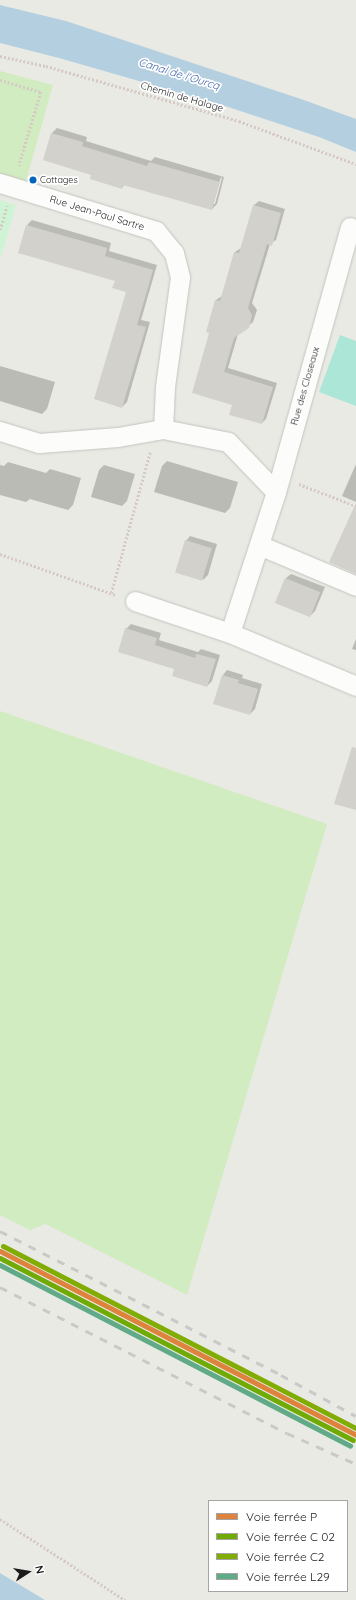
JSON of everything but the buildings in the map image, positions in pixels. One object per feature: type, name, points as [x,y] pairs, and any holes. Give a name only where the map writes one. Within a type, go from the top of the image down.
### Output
[{"type":"street","name":"Rue Jean-Paul Sartre","points":[[6,185],[156,231],[174,253],[180,277],[165,387],[163,429]]},
{"type":"street","name":"Rue des Closeaux","points":[[230,633],[278,484],[350,227]]},
{"type":"street","points":[[0,431],[39,443],[118,437],[163,429],[228,442],[278,484]]},
{"type":"street","points":[[259,544],[356,586]]},
{"type":"street","points":[[136,601],[230,633],[356,686]]},
{"type":"path","name":"Chemin de Halage","points":[[0,56],[46,66],[239,121],[356,164]]},
{"type":"path","points":[[0,80],[41,92],[6,185],[0,230]]},
{"type":"path","points":[[111,592],[152,448],[163,429]]},
{"type":"path","points":[[278,484],[356,506]]},
{"type":"path","points":[[0,554],[136,601]]},
{"type":"path","points":[[0,1519],[125,1600]]},
{"type":"green space","points":[[0,71],[53,85],[26,181],[0,174]]},
{"type":"green space","points":[[0,200],[16,205],[0,260]]},
{"type":"green space","points":[[340,335],[356,341],[356,406],[319,392]]},
{"type":"green space","points":[[0,711],[327,824],[187,1295],[45,1224],[30,1230],[0,1215]]},
{"type":"water","name":"Canal de l'Ourcq","points":[[0,5],[66,21],[301,99],[356,119],[356,152],[319,137],[222,105],[59,58],[0,43]]},
{"type":"water","points":[[0,1573],[45,1600],[0,1600]]},
{"type":"railway","points":[[0,1231],[281,1375],[356,1416]]},
{"type":"railway","points":[[0,1287],[287,1433],[356,1464]]},
{"type":"rail line","name":"C2","points":[[3,1246],[356,1428]]},
{"type":"rail line","name":"P","points":[[0,1251],[356,1435]]},
{"type":"rail line","name":"L29","points":[[0,1265],[350,1446]]},
{"type":"transit line","points":[[0,1258],[353,1440]]},
{"type":"place","name":"Cottages","points":[[33,180]]}]
